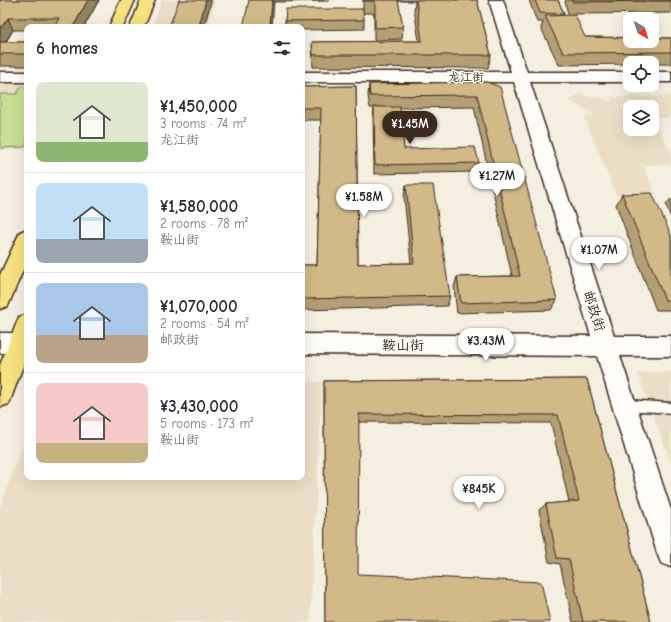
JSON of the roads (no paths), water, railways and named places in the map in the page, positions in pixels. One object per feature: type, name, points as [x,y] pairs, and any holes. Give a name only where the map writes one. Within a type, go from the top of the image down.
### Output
[{"type":"main road","points":[[117,24],[128,0]]},
{"type":"main road","points":[[138,24],[148,0]]},
{"type":"main road","points":[[0,300],[24,244]]},
{"type":"main road","points":[[0,396],[19,339]]},
{"type":"street","name":"邮政街","points":[[496,0],[671,552]]},
{"type":"street","points":[[0,77],[24,77]]},
{"type":"street","name":"龙江街","points":[[305,77],[623,77]]},
{"type":"street","points":[[659,77],[671,77]]},
{"type":"street","name":"鞍山街","points":[[305,344],[671,346]]},
{"type":"lane","points":[[624,405],[671,408]]}]
